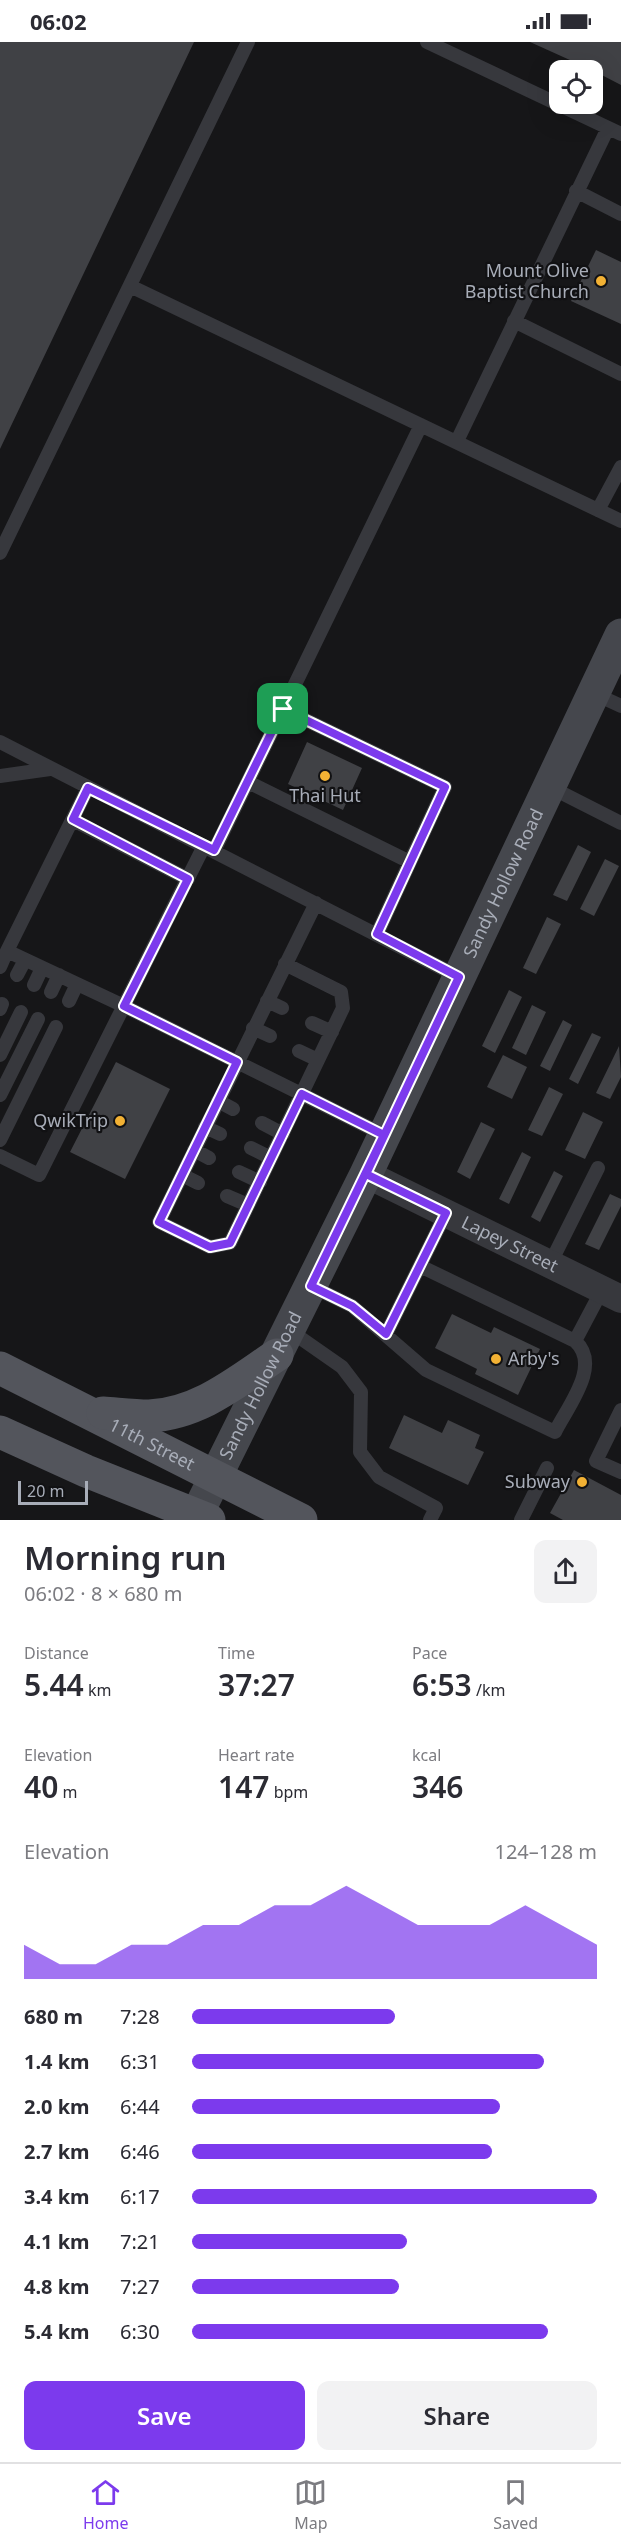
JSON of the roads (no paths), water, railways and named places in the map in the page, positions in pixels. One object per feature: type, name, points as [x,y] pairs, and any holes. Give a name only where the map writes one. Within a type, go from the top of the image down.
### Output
[{"type":"main road","points":[[88,1412],[150,1416],[182,1410],[213,1398],[283,1342]]},
{"type":"main road","name":"11th Street","points":[[0,1368],[218,1476],[301,1520]]},
{"type":"main road","points":[[0,1432],[86,1471],[200,1518]]},
{"type":"street","name":"Sandy Hollow Road","points":[[200,1518],[218,1476],[366,1174],[548,786],[607,699],[621,635]]},
{"type":"street","name":"Lapey Street","points":[[366,1174],[612,1294]]},
{"type":"lane","points":[[0,553],[248,42]]},
{"type":"lane","points":[[427,42],[621,134]]},
{"type":"lane","points":[[457,441],[608,128]]},
{"type":"lane","points":[[576,191],[621,214]]},
{"type":"lane","points":[[130,285],[621,521]]},
{"type":"lane","points":[[514,321],[621,374]]},
{"type":"lane","points":[[0,1156],[39,1175],[188,879],[248,782],[421,425]]},
{"type":"lane","points":[[598,510],[621,467]]},
{"type":"lane","points":[[283,709],[445,787],[377,934]]},
{"type":"lane","points":[[0,742],[459,977]]},
{"type":"lane","points":[[0,776],[50,769]]},
{"type":"lane","points":[[248,782],[410,862]]},
{"type":"lane","points":[[548,786],[621,823]]},
{"type":"lane","points":[[0,966],[88,788]]},
{"type":"lane","points":[[73,819],[188,879]]},
{"type":"lane","points":[[285,964],[341,992],[343,1008],[230,1243],[210,1247],[159,1222],[253,1029],[285,964],[316,903]]},
{"type":"lane","points":[[7,951],[124,1006],[384,1135]]},
{"type":"lane","points":[[17,975],[25,960]]},
{"type":"lane","points":[[34,985],[42,968]]},
{"type":"lane","points":[[51,992],[59,975]]},
{"type":"lane","points":[[69,1002],[77,984]]},
{"type":"lane","points":[[267,1001],[282,1008]]},
{"type":"lane","points":[[0,1055],[21,1012]]},
{"type":"lane","points":[[0,1095],[38,1019]]},
{"type":"lane","points":[[312,1023],[332,1032]]},
{"type":"lane","points":[[0,1140],[56,1027]]},
{"type":"lane","points":[[253,1029],[270,1036]]},
{"type":"lane","points":[[299,1051],[318,1060]]},
{"type":"lane","points":[[218,1101],[233,1109]]},
{"type":"lane","points":[[262,1123],[283,1134]]},
{"type":"lane","points":[[205,1127],[220,1134]]},
{"type":"lane","points":[[251,1148],[272,1158]]},
{"type":"lane","points":[[194,1150],[209,1158]]},
{"type":"lane","points":[[550,1264],[598,1168]]},
{"type":"lane","points":[[239,1172],[260,1182]]},
{"type":"lane","points":[[182,1175],[198,1183]]},
{"type":"lane","points":[[227,1196],[248,1205]]},
{"type":"lane","points":[[386,1334],[446,1213]]},
{"type":"lane","points":[[311,1286],[352,1306],[426,1370],[555,1432],[586,1370],[585,1355],[575,1341],[420,1266]]},
{"type":"lane","points":[[575,1341],[612,1294]]},
{"type":"lane","points":[[283,1342],[342,1367],[361,1392],[360,1452],[380,1477],[436,1509],[430,1520]]},
{"type":"lane","points":[[621,1410],[596,1461],[621,1472]]},
{"type":"lane","points":[[521,1520],[547,1468]]},
{"type":"place","name":"Mount Olive Baptist Church","points":[[601,281]]},
{"type":"place","name":"Thai Hut","points":[[325,776]]},
{"type":"place","name":"QwikTrip","points":[[120,1121]]},
{"type":"place","name":"Arby's","points":[[496,1359]]},
{"type":"place","name":"Subway","points":[[582,1482]]}]
